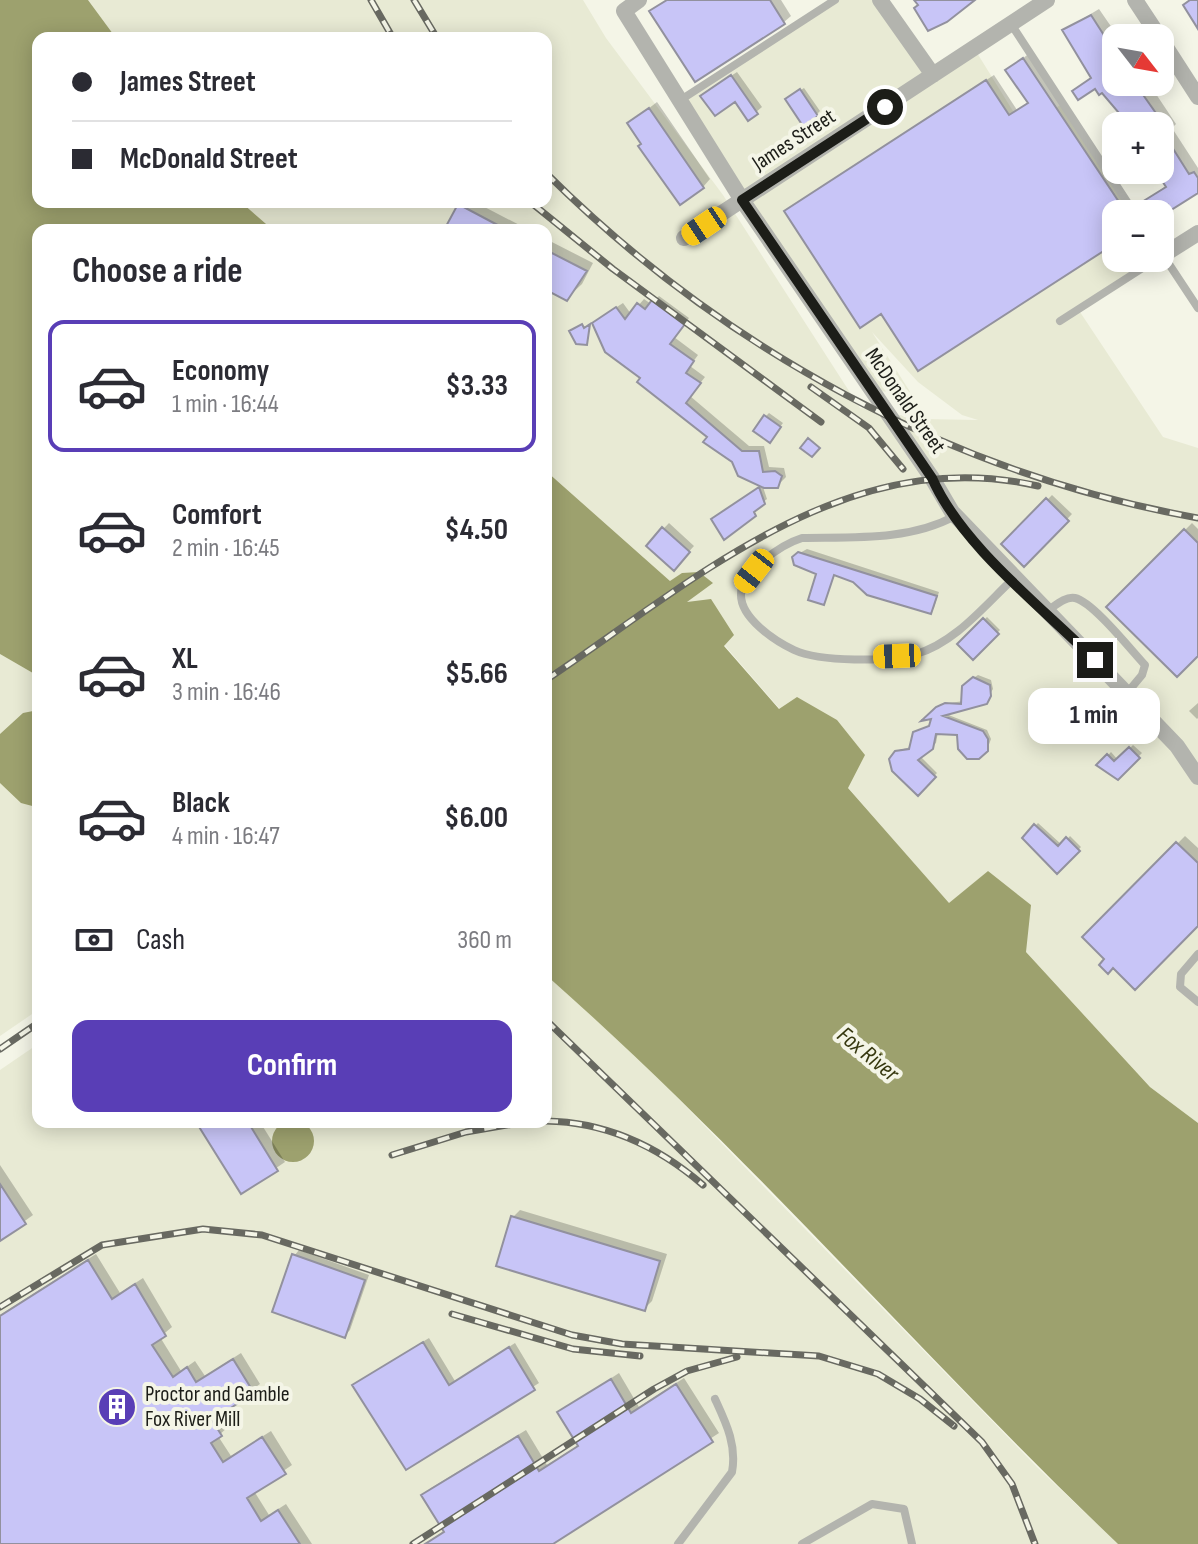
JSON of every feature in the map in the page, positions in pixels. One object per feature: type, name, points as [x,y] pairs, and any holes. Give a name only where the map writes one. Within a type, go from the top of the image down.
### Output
[{"type":"street","points":[[622,6],[639,0]]},
{"type":"street","points":[[880,0],[933,75]]},
{"type":"street","name":"James Street","points":[[684,238],[1047,0]]},
{"type":"street","points":[[1135,0],[1151,24]]},
{"type":"street","name":"McDonald Street","points":[[622,6],[678,102],[955,516],[1177,746],[1198,777]]},
{"type":"street","points":[[1174,60],[1198,97]]},
{"type":"street","points":[[1174,248],[1198,233]]},
{"type":"lane","points":[[678,102],[835,0]]},
{"type":"lane","points":[[1011,24],[1126,200]]},
{"type":"lane","points":[[1060,321],[1136,272]]},
{"type":"lane","points":[[1170,272],[1198,308]]},
{"type":"lane","points":[[955,516],[934,527],[902,534],[802,538],[788,542],[775,550],[743,584],[740,595],[744,606],[764,630],[795,651],[844,658],[915,654],[948,638],[1013,579]]},
{"type":"lane","points":[[1046,612],[1067,598],[1077,598],[1089,607],[1145,665],[1142,675],[1127,693]]},
{"type":"lane","points":[[1198,954],[1181,974],[1180,987],[1198,1002]]},
{"type":"lane","points":[[678,1544],[732,1472],[735,1457],[730,1434],[715,1399]]},
{"type":"lane","points":[[802,1544],[872,1504],[904,1509],[912,1544]]},
{"type":"shaded area","points":[[88,0],[583,0],[606,38],[723,195],[860,408],[922,419],[978,420],[962,415],[918,382],[872,332],[914,398],[868,388],[678,102],[835,0],[880,0],[932,75],[974,48],[1024,129],[1062,104],[1102,164],[1102,184],[1115,184],[1126,200],[1102,200],[1102,272],[1138,272],[1080,312],[1163,437],[1198,448],[1198,1123],[1150,1087],[1026,952],[988,871],[949,904],[687,602],[712,582],[670,581],[552,476],[552,224],[266,224],[248,208],[552,208],[552,32],[112,32]]},
{"type":"shaded area","points":[[0,654],[32,673],[32,1014],[0,1036]]},
{"type":"shaded area","points":[[552,980],[625,1044],[1037,1467],[1118,1544],[0,1544],[0,1070],[32,1048],[32,1128],[552,1128]]},
{"type":"water","points":[[0,0],[88,0],[112,32],[32,32],[32,208],[248,208],[266,224],[32,224],[32,673],[0,654]]},
{"type":"water","name":"Fox River","points":[[552,476],[670,581],[682,573],[699,572],[713,583],[687,602],[711,599],[734,635],[724,646],[779,709],[797,697],[837,720],[865,755],[848,788],[949,903],[988,871],[1031,905],[1026,952],[1150,1087],[1198,1123],[1198,1544],[1118,1544],[621,1043],[552,980]]},
{"type":"water","points":[[32,711],[32,806],[21,803],[0,783],[0,734],[23,713]]},
{"type":"water","points":[[277,1128],[309,1128],[313,1133],[313,1149],[301,1161],[285,1161],[273,1149],[273,1133]]},
{"type":"building","points":[[667,0],[770,0],[785,24],[695,82],[649,11]]},
{"type":"building","points":[[914,0],[975,0],[947,22],[928,31],[914,8],[918,5]]},
{"type":"building","points":[[1190,0],[1198,0],[1198,29],[1183,5]]},
{"type":"building","points":[[1091,15],[1102,32],[1102,93],[1099,95],[1095,89],[1078,100],[1072,91],[1091,78],[1062,30]]},
{"type":"building","points":[[1023,58],[1102,176],[1102,184],[1107,184],[1118,200],[1102,200],[1102,252],[918,371],[881,314],[860,328],[784,211],[986,80],[1009,115],[1028,103],[1005,70]]},
{"type":"building","points":[[731,75],[758,114],[748,121],[735,102],[715,116],[700,96]]},
{"type":"building","points":[[800,89],[818,116],[803,126],[785,99]]},
{"type":"building","points":[[1105,96],[1144,96],[1155,112],[1118,112]]},
{"type":"building","points":[[649,108],[704,188],[680,205],[638,146],[641,144],[627,123]]},
{"type":"building","points":[[1174,150],[1189,174],[1194,172],[1198,178],[1198,193],[1174,208],[1174,200],[1145,200],[1166,187],[1164,184],[1174,184]]},
{"type":"building","points":[[456,208],[466,208],[496,224],[447,224]]},
{"type":"building","points":[[552,253],[587,271],[567,301],[552,293]]},
{"type":"building","points":[[652,300],[685,324],[670,344],[694,361],[686,373],[701,383],[686,403],[742,451],[759,451],[763,472],[775,471],[782,476],[778,488],[764,488],[738,476],[732,462],[703,442],[707,437],[637,382],[640,378],[605,352],[592,323],[616,307],[625,319],[637,303],[645,309]]},
{"type":"building","points":[[582,324],[584,328],[590,324],[587,345],[576,344],[569,331]]},
{"type":"building","points":[[764,415],[781,427],[770,443],[753,431]]},
{"type":"building","points":[[808,438],[820,448],[812,457],[800,448]]},
{"type":"building","points":[[759,487],[765,504],[754,512],[756,516],[724,540],[711,519]]},
{"type":"building","points":[[1046,498],[1069,521],[1024,567],[1001,544]]},
{"type":"building","points":[[662,527],[690,552],[674,571],[646,546]]},
{"type":"building","points":[[1184,529],[1198,543],[1198,656],[1177,677],[1106,607]]},
{"type":"building","points":[[798,552],[937,596],[931,614],[867,595],[853,582],[834,575],[824,605],[808,600],[816,574],[794,565],[792,557]]},
{"type":"building","points":[[983,618],[999,634],[973,660],[957,644]]},
{"type":"building","points":[[973,677],[990,685],[991,696],[987,704],[943,716],[983,731],[988,739],[988,751],[979,759],[967,759],[958,749],[957,735],[936,734],[933,749],[918,760],[936,777],[918,796],[892,771],[889,759],[895,751],[909,749],[913,732],[929,726],[931,719],[921,721],[936,707],[945,703],[961,704],[962,686]]},
{"type":"building","points":[[1129,747],[1140,758],[1118,780],[1096,765],[1107,754],[1114,761]]},
{"type":"building","points":[[1034,824],[1058,846],[1066,837],[1080,851],[1057,874],[1022,838]]},
{"type":"building","points":[[1176,842],[1198,863],[1198,926],[1135,990],[1113,968],[1108,974],[1099,965],[1104,959],[1082,937]]},
{"type":"building","points":[[200,1128],[252,1128],[278,1171],[241,1194]]},
{"type":"building","points":[[0,1184],[26,1224],[0,1241]]},
{"type":"building","points":[[511,1216],[660,1261],[645,1311],[496,1266]]},
{"type":"building","points":[[292,1254],[365,1280],[345,1338],[272,1312]]},
{"type":"building","name":"Proctor and Gamble Fox River Mill","points":[[88,1260],[112,1299],[135,1284],[166,1336],[152,1345],[173,1377],[187,1367],[196,1382],[233,1359],[254,1393],[212,1420],[222,1436],[211,1443],[223,1462],[262,1437],[286,1474],[247,1498],[261,1521],[278,1510],[300,1544],[0,1544],[0,1316]]},
{"type":"building","points":[[423,1342],[449,1385],[509,1347],[535,1390],[406,1470],[352,1385]]},
{"type":"building","points":[[611,1379],[631,1413],[676,1384],[713,1442],[553,1544],[425,1544],[444,1532],[421,1495],[518,1436],[539,1471],[578,1446],[557,1412]]},
{"type":"railway","points":[[371,0],[390,32]]},
{"type":"railway","points":[[414,0],[433,32]]},
{"type":"railway","points":[[552,179],[615,237],[688,295],[765,348],[846,395],[930,436],[1017,470],[1107,498],[1198,518]]},
{"type":"railway","points":[[538,208],[613,269],[821,422]]},
{"type":"railway","points":[[811,387],[869,428],[903,469]]},
{"type":"railway","points":[[552,676],[716,564],[776,529],[837,502],[901,484],[968,478],[1038,486]]},
{"type":"railway","points":[[552,1026],[982,1442],[1012,1484],[1035,1544]]},
{"type":"railway","points":[[0,1049],[32,1027]]},
{"type":"railway","points":[[552,1121],[590,1126],[630,1139],[668,1159],[703,1185]]},
{"type":"railway","points":[[392,1155],[466,1132],[490,1128]]},
{"type":"railway","points":[[0,1307],[102,1245],[203,1229],[262,1235],[572,1335],[622,1344],[819,1356],[878,1374],[920,1399],[954,1426]]},
{"type":"railway","points":[[452,1314],[573,1349],[640,1356]]},
{"type":"railway","points":[[413,1544],[654,1389],[687,1371],[737,1357]]},
{"type":"place","name":"Proctor and Gamble Fox River Mill","points":[[117,1407]]},
{"type":"route","points":[[885,107],[742,200],[952,512],[986,551],[1095,660]]}]
